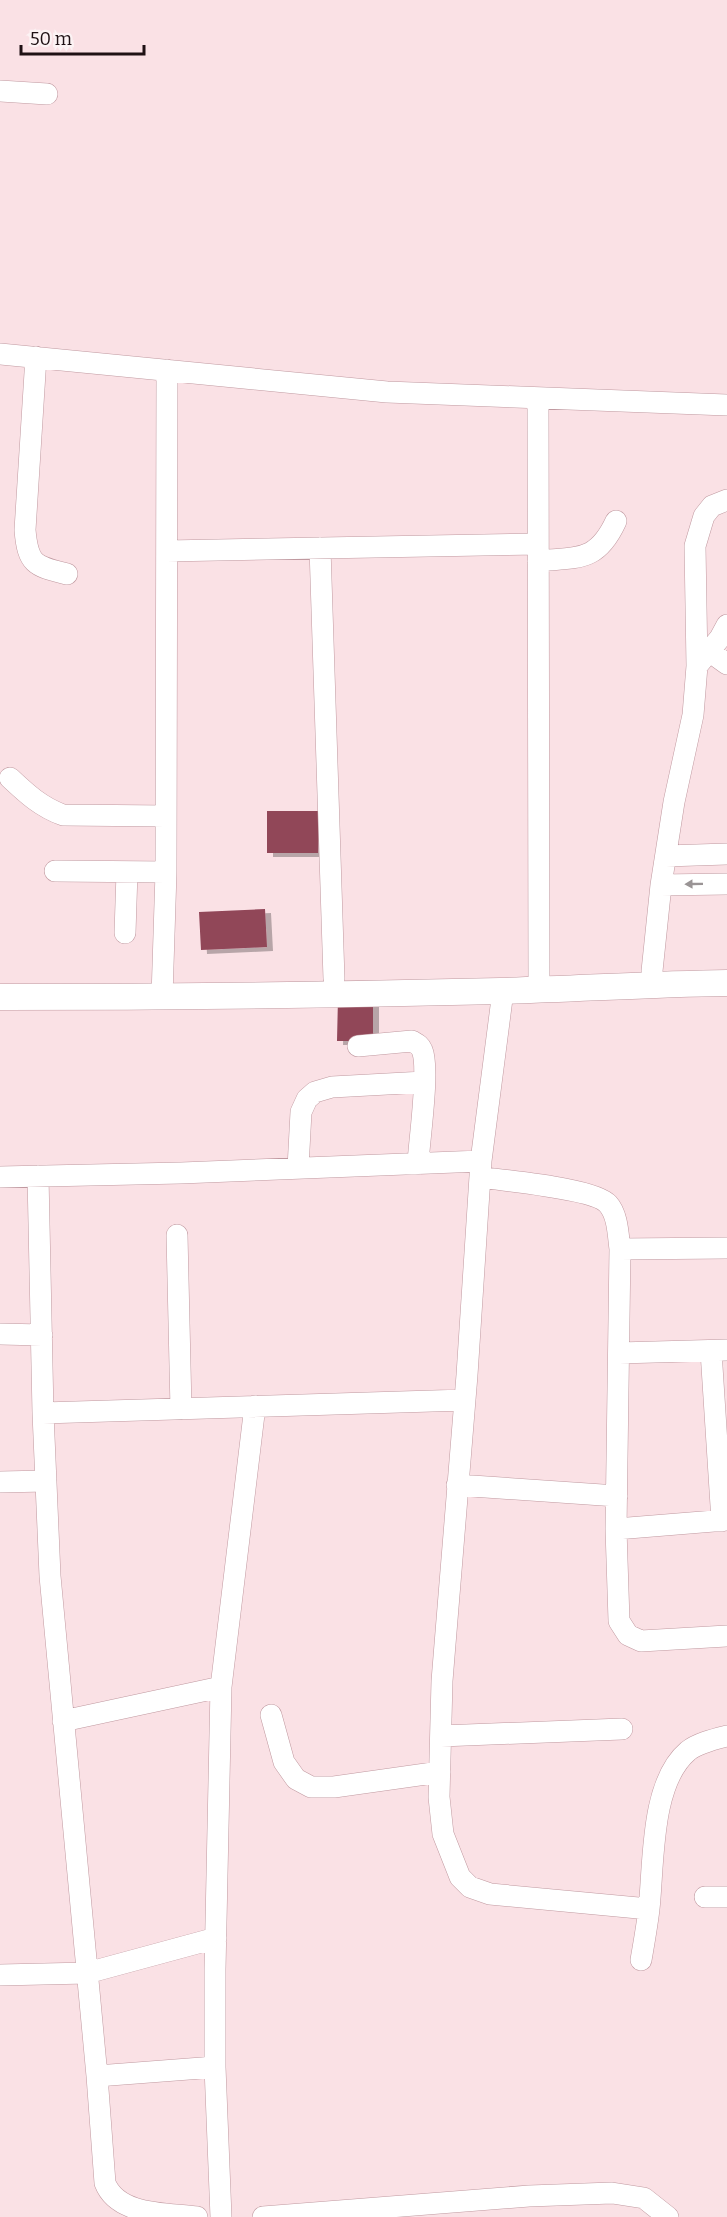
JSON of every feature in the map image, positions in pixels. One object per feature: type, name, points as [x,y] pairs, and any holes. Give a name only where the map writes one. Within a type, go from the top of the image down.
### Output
[{"type":"main road","points":[[0,985],[162,990],[503,991],[539,982],[652,971],[727,971]]},
{"type":"main road","points":[[0,997],[334,979],[727,983]]},
{"type":"street","points":[[0,91],[47,94]]},
{"type":"street","points":[[0,354],[387,392],[727,405]]},
{"type":"street","points":[[36,357],[25,530],[27,550],[33,561],[42,568],[67,574]]},
{"type":"street","points":[[162,990],[166,872],[167,370]]},
{"type":"street","points":[[538,398],[539,982]]},
{"type":"street","points":[[652,971],[661,885],[674,802],[703,659],[695,546],[704,516],[712,506],[727,500]]},
{"type":"street","points":[[167,551],[320,548],[538,553],[583,557],[598,549],[608,538],[616,521]]},
{"type":"street","points":[[320,548],[334,979]]},
{"type":"street","points":[[703,659],[727,625]]},
{"type":"street","points":[[703,659],[727,664]]},
{"type":"street","points":[[10,778],[35,801],[48,810],[63,815],[166,816]]},
{"type":"street","points":[[666,856],[727,854]]},
{"type":"street","points":[[55,871],[166,872]]},
{"type":"street","points":[[125,933],[127,872]]},
{"type":"street","points":[[661,885],[727,884]]},
{"type":"street","points":[[503,991],[480,1169],[465,1400],[442,1681],[439,1797],[443,1834],[460,1877],[470,1887],[490,1894],[649,1909]]},
{"type":"street","points":[[358,1046],[412,1041],[419,1045],[423,1052],[424,1082],[418,1164]]},
{"type":"street","points":[[298,1168],[301,1112],[307,1099],[315,1092],[332,1087],[424,1082]]},
{"type":"street","points":[[0,1177],[418,1164],[480,1169],[602,1199],[610,1206],[616,1222],[620,1249],[616,1529],[619,1621],[628,1635],[641,1641],[727,1636]]},
{"type":"street","points":[[38,1176],[43,1413],[50,1576],[105,2183],[110,2195],[134,2208],[197,2217]]},
{"type":"street","points":[[177,1235],[181,1409]]},
{"type":"street","points":[[620,1249],[727,1248]]},
{"type":"street","points":[[0,1334],[42,1335]]},
{"type":"street","points":[[616,1529],[725,1521],[719,1351],[619,1353]]},
{"type":"street","points":[[43,1413],[465,1400]]},
{"type":"street","points":[[221,2217],[215,2067],[221,1687],[255,1406]]},
{"type":"street","points":[[0,1482],[46,1481]]},
{"type":"street","points":[[457,1485],[617,1496]]},
{"type":"street","points":[[63,1721],[221,1687]]},
{"type":"street","points":[[271,1715],[284,1762],[296,1779],[311,1787],[334,1787],[440,1772]]},
{"type":"street","points":[[441,1736],[622,1729]]},
{"type":"street","points":[[641,1960],[649,1909],[653,1846],[657,1819],[667,1784],[689,1750],[727,1736]]},
{"type":"street","points":[[705,1897],[727,1897]]},
{"type":"street","points":[[0,1975],[87,1973],[216,1938]]},
{"type":"street","points":[[97,2076],[215,2067]]},
{"type":"street","points":[[263,2217],[529,2196],[612,2193],[644,2198],[668,2217]]},
{"type":"building","points":[[267,811],[325,811],[319,824],[318,853],[267,853]]},
{"type":"building","points":[[265,909],[267,947],[201,950],[199,912]]},
{"type":"building","points":[[338,998],[373,999],[373,1041],[337,1041]]}]
